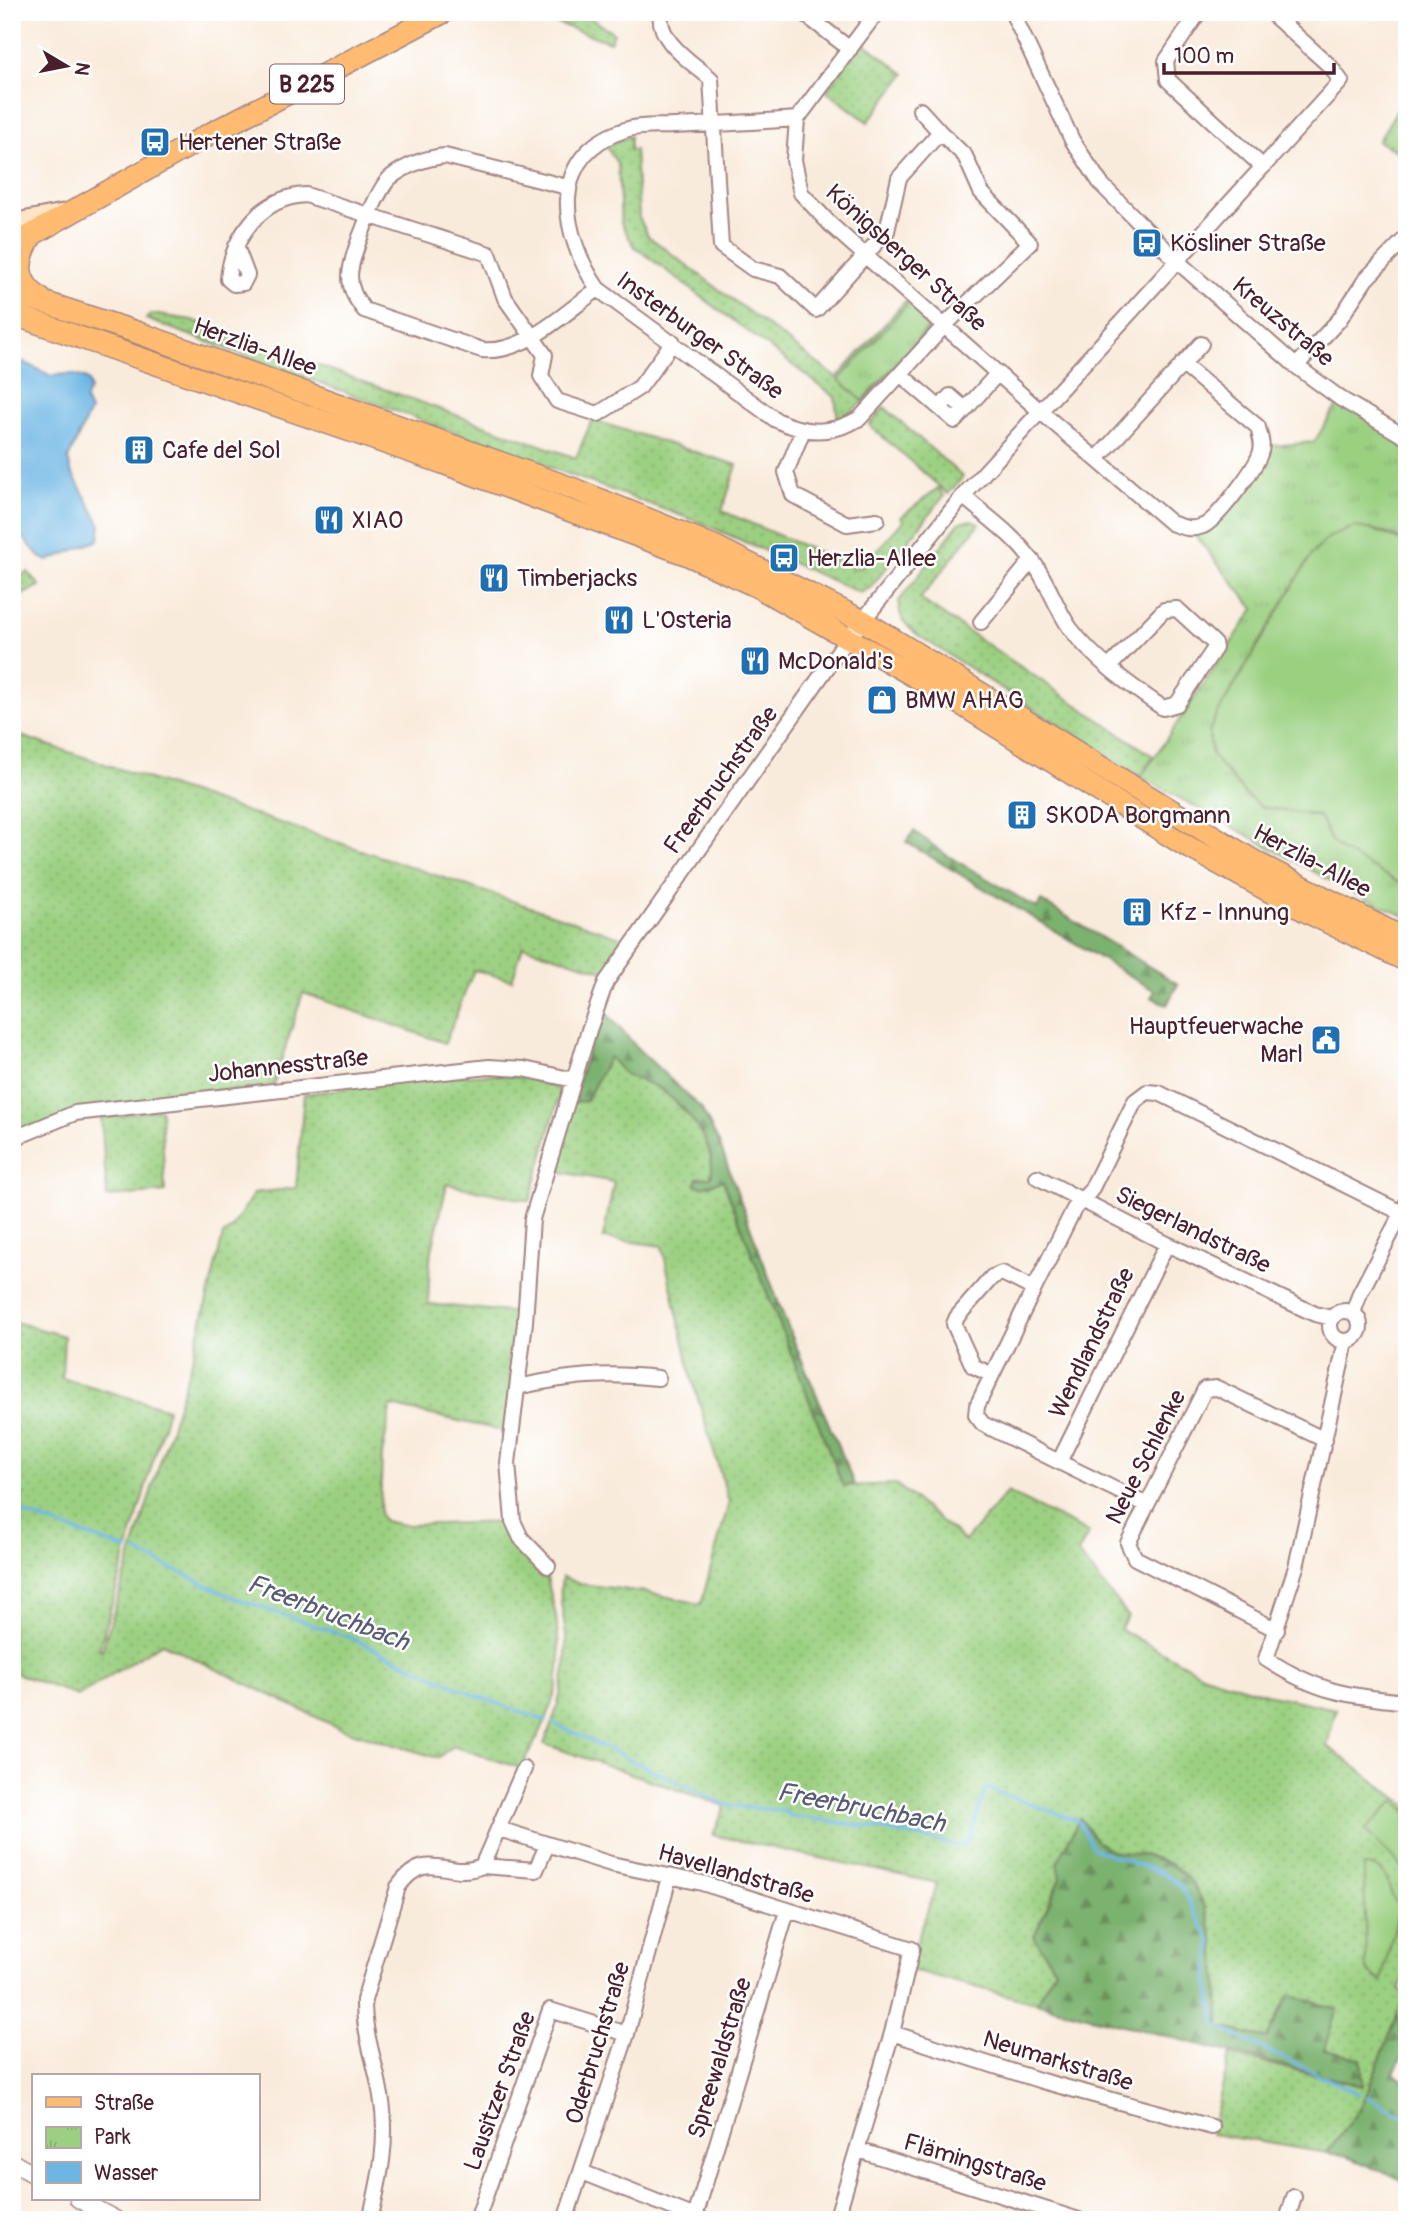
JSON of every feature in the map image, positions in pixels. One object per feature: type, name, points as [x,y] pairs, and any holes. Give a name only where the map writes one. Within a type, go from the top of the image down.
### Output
[{"type":"main road","name":"B 225","points":[[12,246],[64,214],[444,12]]},
{"type":"main road","points":[[12,224],[64,214]]},
{"type":"main road","points":[[34,232],[21,253],[18,268],[24,285],[49,304]]},
{"type":"main road","name":"Herzlia-Allee","points":[[12,292],[139,333],[586,494],[714,546],[865,622],[1257,863],[1407,940]]},
{"type":"main road","name":"Herzlia-Allee","points":[[12,314],[443,463],[688,555],[758,587],[942,692],[1183,844],[1311,914],[1407,961]]},
{"type":"street","points":[[661,12],[659,22],[666,38],[711,79],[720,246],[754,269],[780,276],[816,310],[887,231],[899,178],[940,132],[920,110]]},
{"type":"street","points":[[802,12],[850,49]]},
{"type":"street","points":[[598,289],[511,349],[482,350],[364,310],[352,294],[349,274],[378,194],[389,178],[425,158],[445,156],[567,187],[577,167],[599,142],[628,129],[797,119],[877,12]]},
{"type":"street","name":"Kreuzstraße","points":[[1012,12],[1022,28],[1072,140],[1094,173],[1177,261],[1296,366],[1341,399],[1407,438]]},
{"type":"street","points":[[1199,12],[1166,61],[1167,80],[1263,167],[1341,81],[1331,66],[1270,12]]},
{"type":"street","name":"Königsberger Straße","points":[[797,119],[794,160],[802,193],[831,225],[868,255],[1041,412],[1171,523],[1190,529],[1205,526],[1229,499],[1260,455],[1262,443],[1258,428],[1182,364]]},
{"type":"street","name":"Insterburger Straße","points":[[567,187],[566,199],[576,247],[582,266],[598,289],[776,420],[803,430],[819,432],[848,425],[860,418],[945,325],[1030,243],[981,192],[965,156],[940,132]]},
{"type":"street","name":"Freerbruchstraße","points":[[548,1566],[522,1538],[513,1521],[508,1464],[532,1219],[606,982],[849,639],[963,496],[1263,167]]},
{"type":"street","points":[[236,246],[251,220],[292,195],[306,195],[489,254],[505,298],[545,355],[541,376],[557,401],[598,414],[640,387],[673,342]]},
{"type":"street","points":[[1296,366],[1339,320],[1366,279],[1407,237]]},
{"type":"street","points":[[1097,458],[1202,344]]},
{"type":"street","points":[[900,374],[955,421],[999,373]]},
{"type":"street","points":[[803,430],[786,472],[793,495],[847,524],[877,520]]},
{"type":"street","points":[[963,496],[1014,539],[1032,559],[1070,627],[1124,681],[1163,708],[1177,704],[1215,648],[1214,643],[1177,609],[1164,610],[1110,666]]},
{"type":"street","points":[[981,622],[1032,559]]},
{"type":"street","name":"Johannesstraße","points":[[12,1139],[75,1113],[489,1067],[524,1069],[574,1080]]},
{"type":"street","points":[[1147,1505],[984,1424],[976,1415],[977,1406],[1074,1209],[1082,1202],[1135,1101],[1147,1092],[1159,1093],[1404,1208],[1360,1293],[1353,1313],[1360,1328],[1357,1335],[1346,1341],[1337,1339],[1331,1332],[1332,1318],[1344,1310],[1353,1313]]},
{"type":"street","name":"Siegerlandstraße","points":[[1037,1177],[1167,1244],[1315,1314],[1332,1318]]},
{"type":"street","name":"Wendlandstraße","points":[[1059,1462],[1167,1244]]},
{"type":"street","points":[[992,1376],[973,1366],[954,1324],[992,1277],[1002,1273],[1034,1289]]},
{"type":"street","points":[[1346,1341],[1296,1567],[1266,1659],[1293,1677],[1339,1695],[1407,1702]]},
{"type":"street","points":[[517,1387],[574,1375],[625,1374],[658,1378]]},
{"type":"street","name":"Neue Schlenke","points":[[1277,1630],[1135,1558],[1128,1542],[1205,1390],[1217,1388],[1325,1440]]},
{"type":"street","points":[[482,1866],[524,1769]]},
{"type":"street","name":"Havellandstraße","points":[[499,1829],[611,1864],[702,1883],[912,1949],[892,2033]]},
{"type":"street","points":[[370,2220],[383,2168],[386,2136],[382,2096],[363,2017],[364,2000],[398,1887],[408,1872],[425,1866],[473,1870],[482,1866],[536,1870],[547,1844]]},
{"type":"street","name":"Oderbruchstraße","points":[[565,2220],[627,2034],[669,1877]]},
{"type":"street","name":"Spreewaldstraße","points":[[699,2218],[787,1911]]},
{"type":"street","name":"Lausitzer Straße","points":[[477,2220],[550,2010],[627,2034]]},
{"type":"street","points":[[836,2220],[892,2033]]},
{"type":"street","name":"Neumarkstraße","points":[[892,2033],[1042,2081],[1212,2127]]},
{"type":"street","name":"Flämingstraße","points":[[858,2150],[1079,2220]]},
{"type":"street","points":[[12,2162],[32,2173]]},
{"type":"street","points":[[582,2172],[699,2218]]},
{"type":"street","points":[[1287,2220],[1294,2197]]},
{"type":"street","points":[[80,2200],[117,2220]]},
{"type":"green space","points":[[525,12],[581,12],[614,33],[610,42]]},
{"type":"green space","points":[[863,42],[905,74],[868,122],[826,91]]},
{"type":"green space","points":[[1400,105],[1407,109],[1407,156],[1378,141]]},
{"type":"green space","points":[[630,136],[630,150],[635,150],[639,217],[648,236],[837,378],[908,298],[936,322],[864,402],[838,420],[835,397],[634,246],[621,223],[618,165],[606,146]]},
{"type":"green space","points":[[910,301],[933,322],[863,401],[839,380]]},
{"type":"green space","points":[[151,314],[192,320],[576,458],[592,420],[737,465],[722,511],[855,568],[862,567],[904,520],[901,517],[938,488],[944,496],[870,588],[860,593],[704,524],[146,319]]},
{"type":"green space","points":[[1341,399],[1407,438],[1407,543],[1380,532],[1356,529],[1334,536],[1312,554],[1214,720],[1209,733],[1212,755],[1247,796],[1262,807],[1319,816],[1331,841],[1407,887],[1407,917],[1355,894],[1141,777],[1254,609],[1190,529],[1205,525],[1260,455],[1272,446],[1314,442]]},
{"type":"green space","points":[[884,407],[963,477],[948,494],[869,425]]},
{"type":"green space","points":[[972,520],[979,524],[920,599],[1153,756],[1141,777],[919,636],[904,621],[899,601],[960,522]]},
{"type":"green space","points":[[1354,527],[1374,530],[1407,543],[1407,887],[1342,851],[1331,841],[1319,816],[1262,807],[1247,796],[1212,755],[1209,733],[1214,720],[1312,554],[1329,537]]},
{"type":"green space","points":[[28,572],[40,586],[12,600],[12,581]]},
{"type":"green space","points":[[12,733],[629,940],[607,972],[523,946],[512,980],[474,970],[445,1043],[303,993],[273,1086],[159,1098],[12,1132]]},
{"type":"green space","points":[[914,831],[945,854],[1037,908],[1041,901],[1178,984],[1167,1005],[1151,997],[1155,991],[906,842]]},
{"type":"green space","points":[[602,1008],[638,1049],[701,1108],[719,1143],[785,1320],[854,1484],[843,1486],[723,1180],[702,1187],[695,1184],[697,1178],[711,1177],[712,1165],[705,1141],[691,1118],[663,1091],[624,1073],[609,1057],[586,1101],[571,1102]]},
{"type":"green space","points":[[609,1056],[624,1073],[658,1088],[672,1099],[699,1129],[710,1153],[711,1177],[723,1180],[843,1486],[896,1484],[965,1541],[1007,1492],[1089,1533],[1078,1553],[1128,1616],[1120,1629],[1204,1675],[1266,1694],[1336,1709],[1327,1746],[1407,1805],[1407,1971],[1400,1989],[1405,1996],[1361,2108],[1327,2153],[1211,2134],[1230,2055],[1362,2086],[1361,2059],[1324,2050],[1289,1995],[1267,2038],[1219,2027],[1216,1957],[1205,1909],[1195,1888],[1181,1871],[1161,1860],[1105,1849],[1093,1840],[1080,1819],[1061,1878],[1034,1936],[1055,1969],[1036,2003],[907,1969],[937,1883],[713,1835],[725,1806],[544,1744],[564,1678],[566,1637],[561,1594],[562,1577],[580,1584],[645,1592],[701,1604],[729,1502],[692,1379],[662,1246],[603,1238],[614,1182],[551,1170],[571,1102],[586,1101]]},
{"type":"green space","points":[[489,1074],[532,1079],[561,1090],[530,1201],[447,1184],[430,1259],[428,1304],[519,1313],[504,1431],[391,1406],[382,1455],[380,1514],[384,1521],[404,1525],[509,1522],[516,1538],[546,1574],[556,1616],[560,1661],[557,1686],[546,1721],[521,1768],[452,1746],[438,1758],[341,1729],[162,1643],[78,1696],[12,1672],[12,1321],[64,1336],[62,1378],[168,1409],[99,1649],[102,1650],[194,1353],[223,1235],[231,1229],[254,1193],[296,1188],[304,1094],[425,1078]]},
{"type":"green space","points":[[161,1109],[165,1192],[107,1197],[101,1118]]},
{"type":"green space","points":[[1395,1800],[1407,1812],[1407,1872],[1365,1830]]},
{"type":"green space","points":[[1080,1818],[1091,1834],[1108,1849],[1160,1860],[1180,1871],[1195,1888],[1212,1932],[1220,2027],[1267,2038],[1289,1995],[1337,2009],[1324,2050],[1361,2059],[1363,2086],[1036,2003],[1055,1969],[1034,1936],[1061,1878],[1057,1863]]},
{"type":"green space","points":[[1364,1866],[1374,1867],[1384,1874],[1394,1899],[1400,1906],[1381,1982],[1366,1969]]},
{"type":"green space","points":[[1398,2014],[1407,2046],[1394,2073],[1407,2084],[1407,2182],[1346,2156],[1327,2153],[1361,2108]]},
{"type":"water","points":[[12,356],[51,376],[79,376],[88,380],[90,389],[85,400],[90,411],[68,459],[71,471],[101,525],[99,540],[48,561],[40,557],[12,525]]},
{"type":"waterway","name":"Freerbruchbach","points":[[12,1509],[128,1550]]},
{"type":"waterway","name":"Freerbruchbach","points":[[137,1552],[232,1597],[351,1638],[477,1696],[546,1721]]},
{"type":"waterway","name":"Freerbruchbach","points":[[553,1723],[726,1805],[783,1811],[791,1816],[871,1827],[961,1846],[969,1840],[986,1788],[1078,1821],[1094,1849],[1162,1873],[1180,1885],[1211,1942],[1208,1980],[1216,2026],[1359,2094]]},
{"type":"waterway","name":"Freerbruchbach","points":[[1367,2097],[1407,2118]]},
{"type":"place","name":"Hertener Straße","points":[[155,142]]},
{"type":"place","name":"Kösliner Straße","points":[[1147,243]]},
{"type":"place","name":"Cafe del Sol","points":[[139,450]]},
{"type":"place","name":"XIAO","points":[[329,520]]},
{"type":"place","name":"Herzlia-Allee","points":[[784,558]]},
{"type":"place","name":"Timberjacks","points":[[494,578]]},
{"type":"place","name":"L'Osteria","points":[[619,620]]},
{"type":"place","name":"McDonald's","points":[[755,661]]},
{"type":"place","name":"BMW AHAG","points":[[882,700]]},
{"type":"place","name":"SKODA Borgmann","points":[[1022,815]]},
{"type":"place","name":"Kfz - Innung","points":[[1137,912]]},
{"type":"place","name":"Hauptfeuerwache Marl","points":[[1326,1040]]}]
